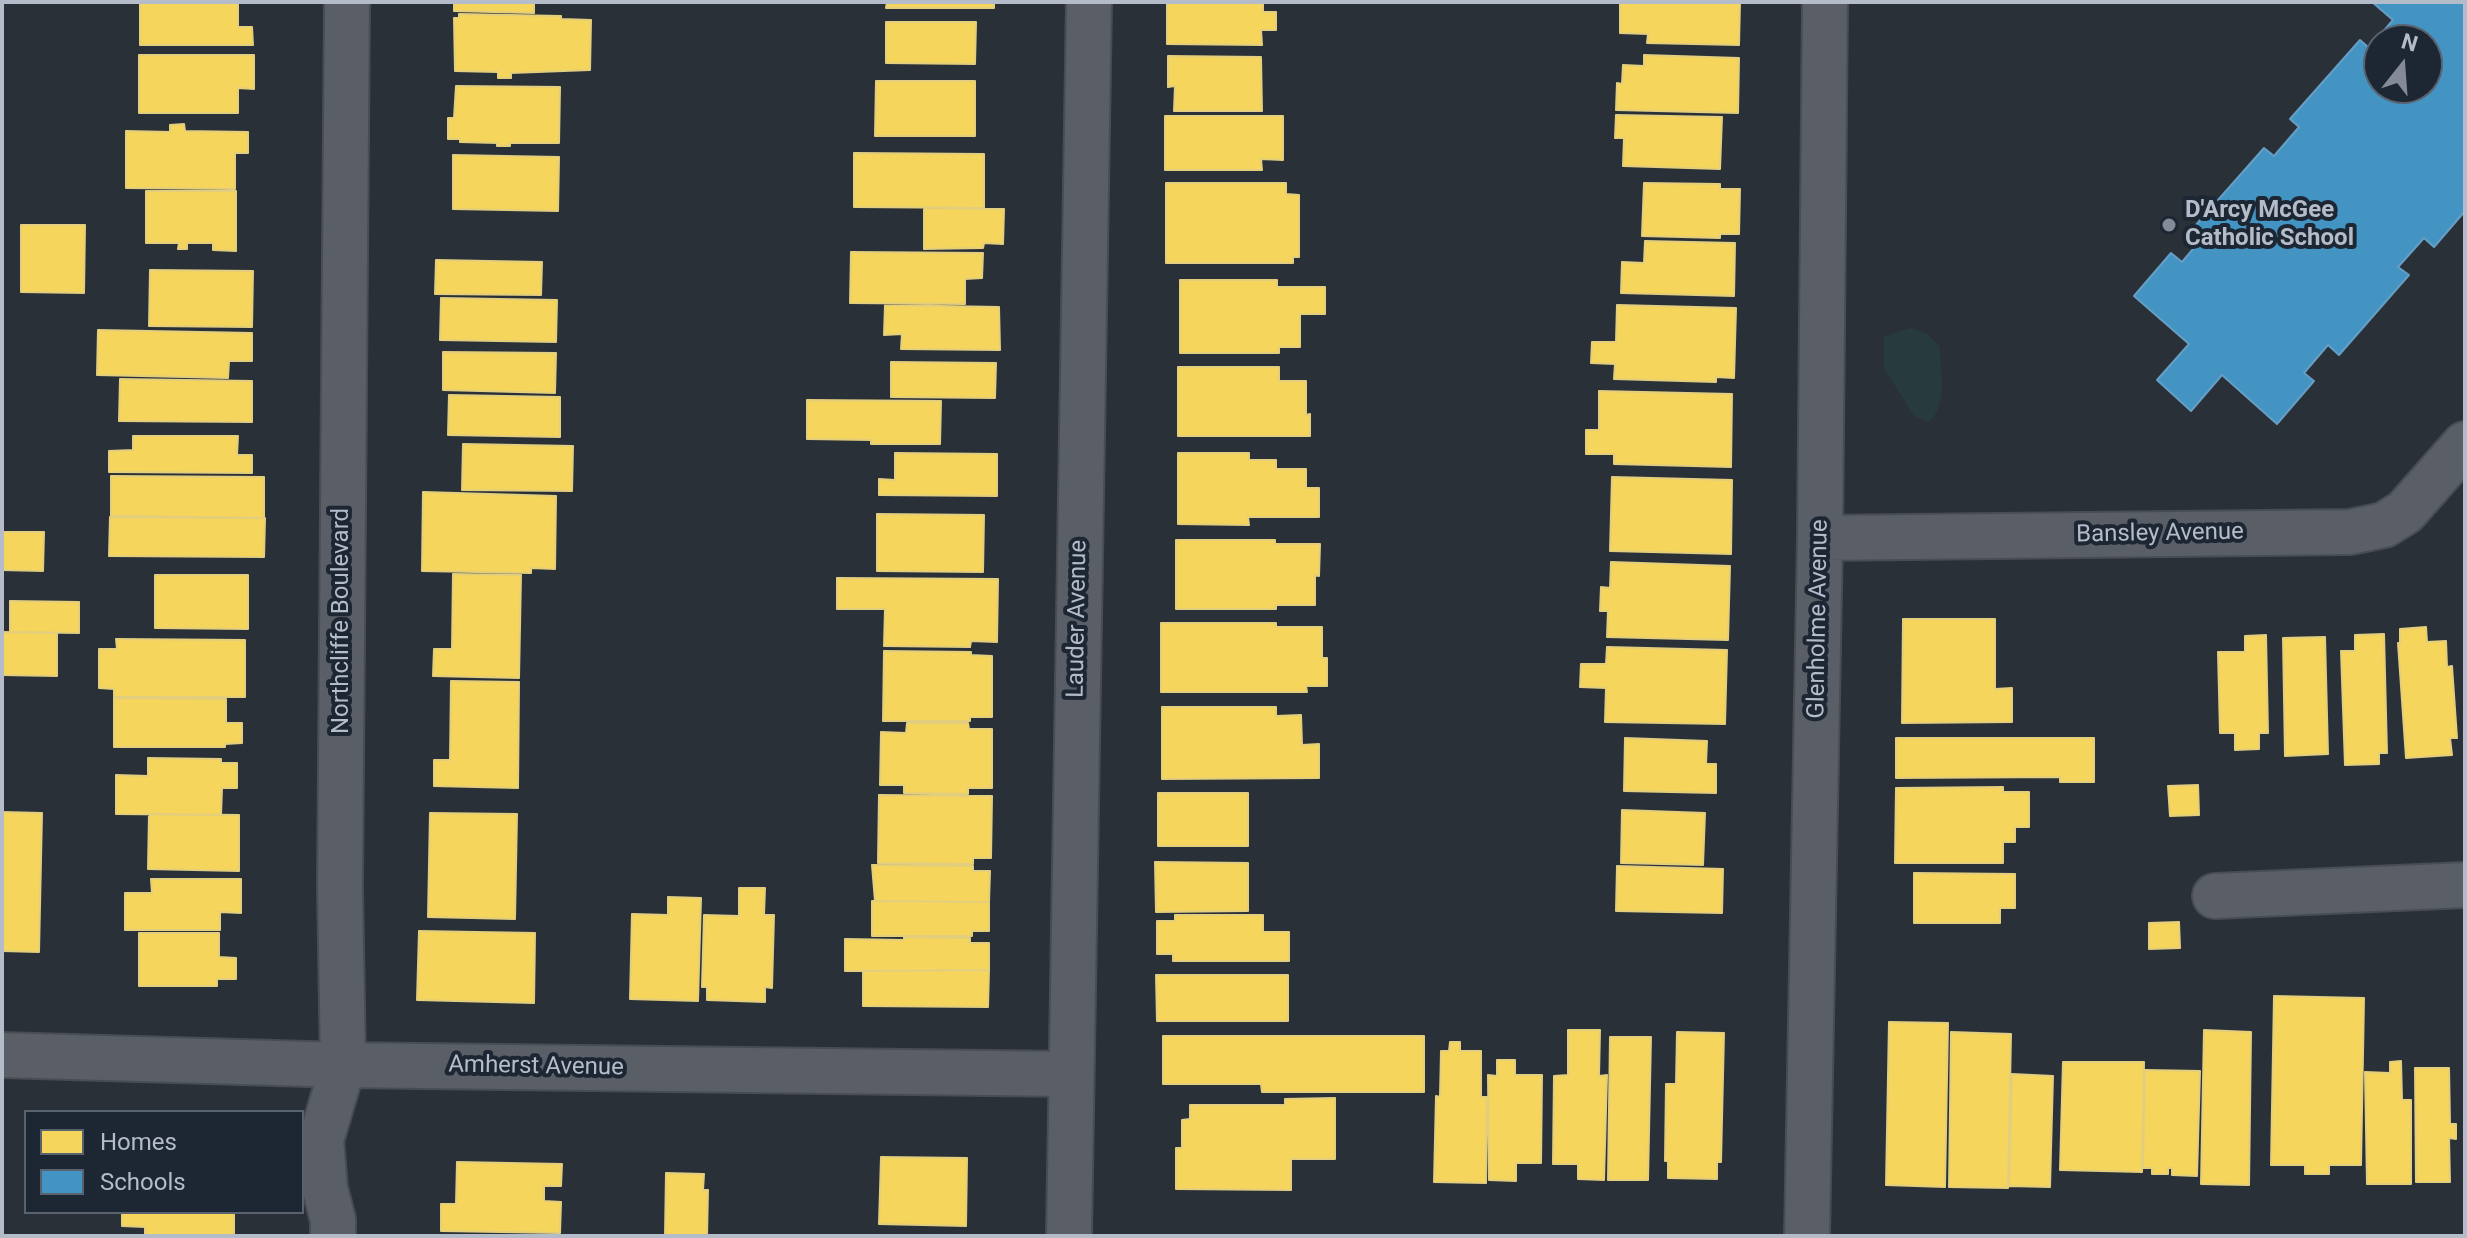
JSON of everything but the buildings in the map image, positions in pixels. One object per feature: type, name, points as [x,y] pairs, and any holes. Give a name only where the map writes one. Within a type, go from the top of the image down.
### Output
[{"type":"street","name":"Northcliffe Boulevard","points":[[333,1236],[321,1140],[343,1065],[340,887],[347,2]]},
{"type":"street","name":"Lauder Avenue","points":[[1069,1236],[1089,2]]},
{"type":"street","name":"Glenholme Avenue","points":[[1807,1236],[1820,538],[1825,2]]},
{"type":"street","name":"Bansley Avenue","points":[[1820,538],[2350,532],[2384,525],[2405,512],[2465,444]]},
{"type":"street","points":[[2215,896],[2465,885]]},
{"type":"street","name":"Amherst Avenue","points":[[2,1055],[343,1065],[1070,1074]]},
{"type":"green space","points":[[1911,328],[1928,334],[1940,347],[1941,397],[1929,422],[1914,416],[1884,368],[1884,336]]},
{"type":"place","name":"D'Arcy McGee Catholic School","points":[[2169,225]]}]
